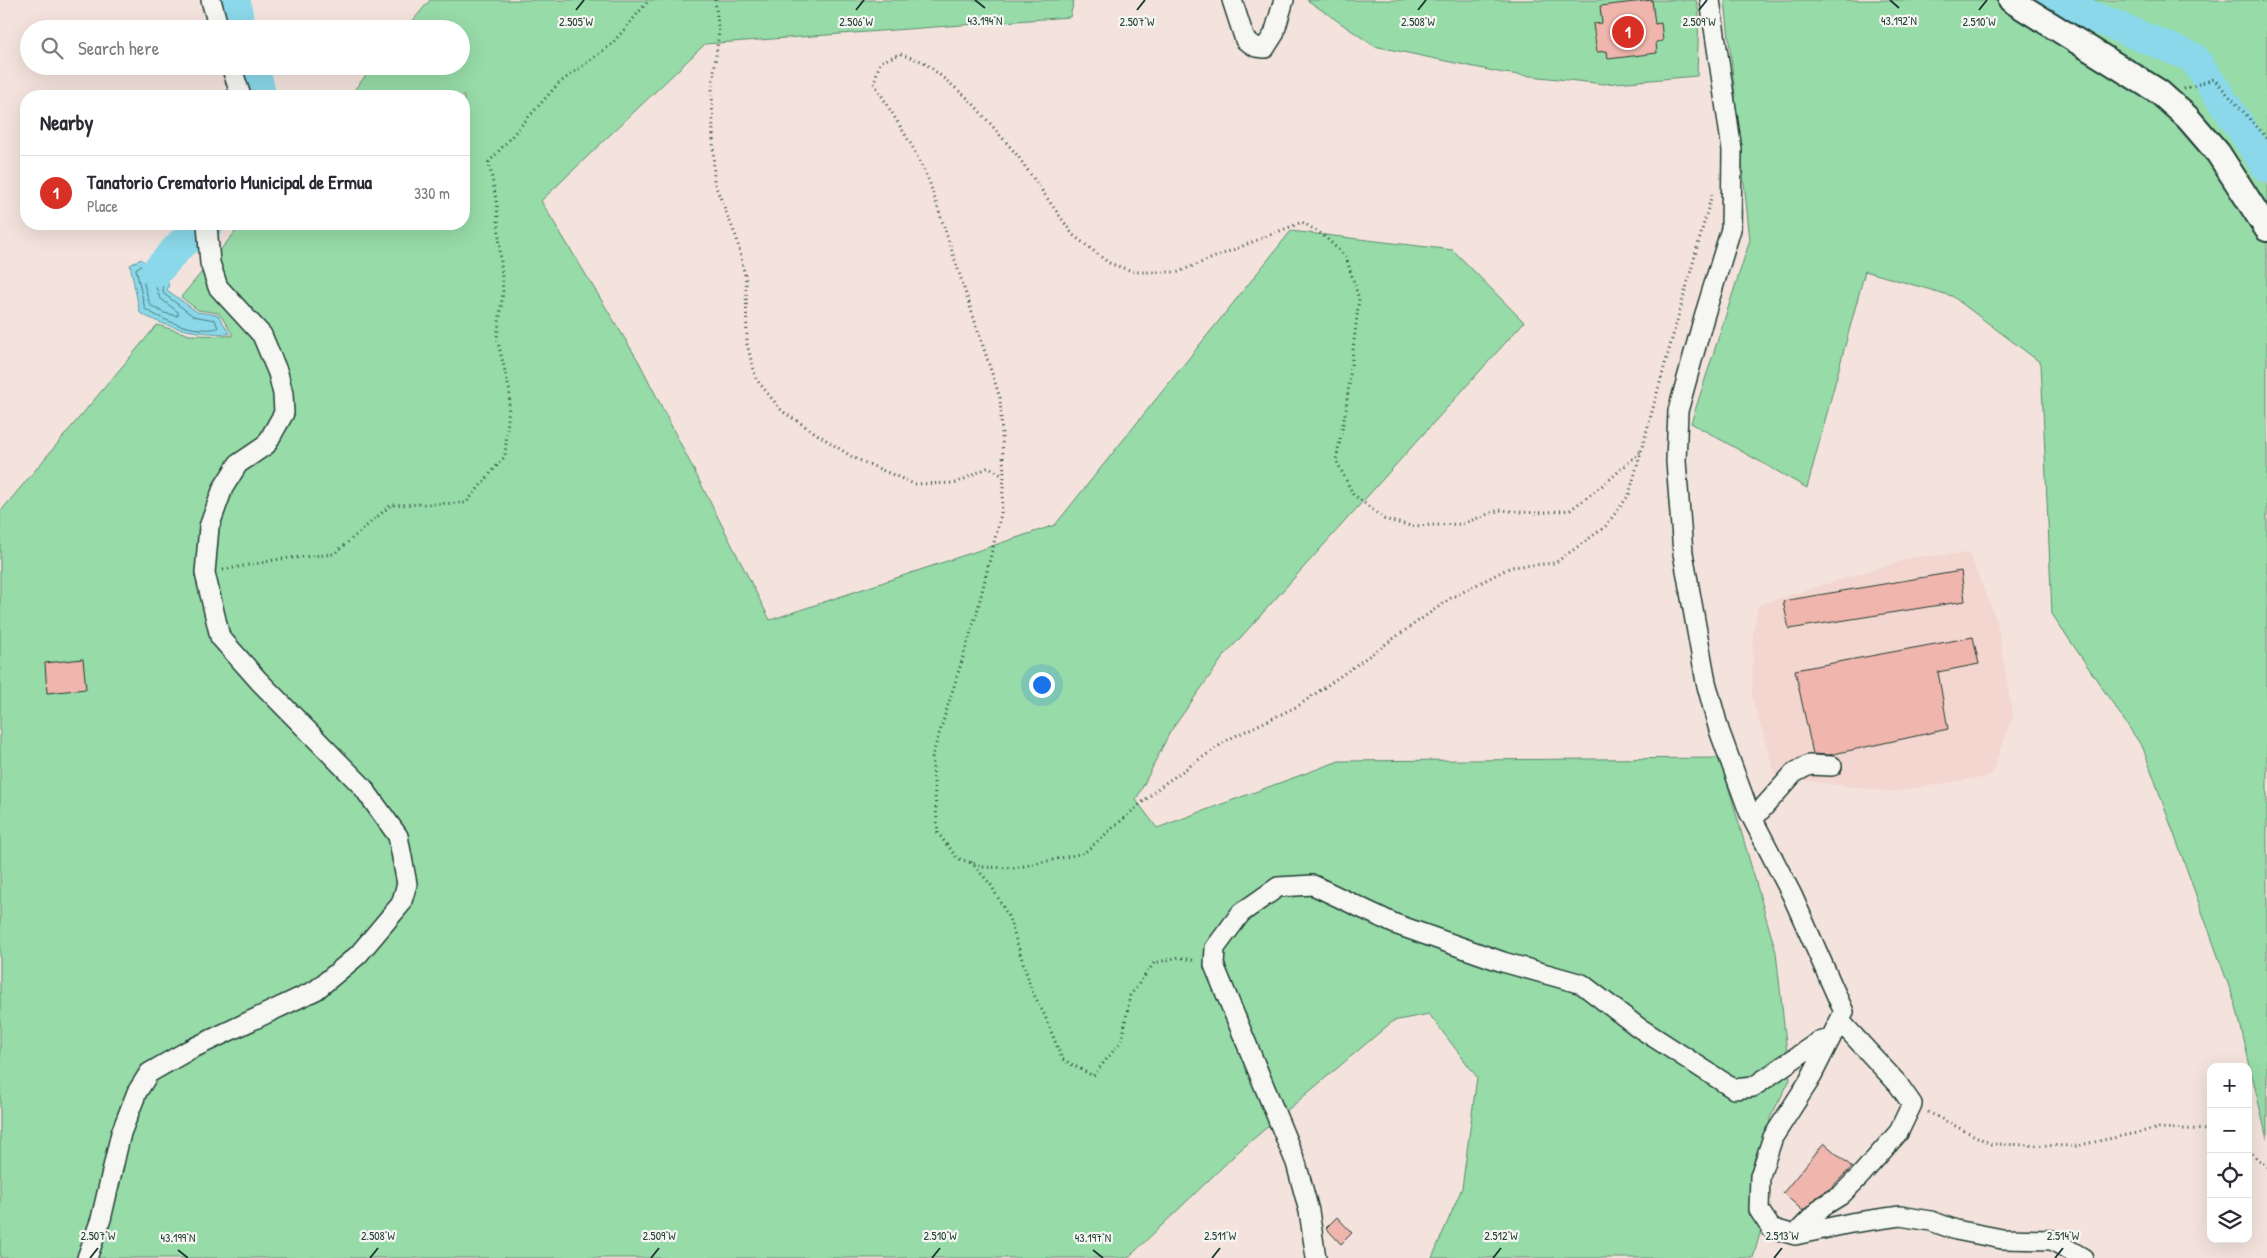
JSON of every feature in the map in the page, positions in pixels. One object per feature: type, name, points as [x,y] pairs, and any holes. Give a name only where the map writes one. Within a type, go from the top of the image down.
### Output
[{"type":"main road","points":[[2011,0],[2159,92],[2187,117],[2218,154],[2267,229]]},
{"type":"street","points":[[211,0],[217,20]]},
{"type":"street","points":[[1232,0],[1245,40],[1256,47],[1265,48],[1274,34],[1284,0]]},
{"type":"street","points":[[1710,0],[1732,150],[1731,229],[1678,412],[1676,461],[1683,553],[1706,682],[1719,730],[1752,819],[1792,894],[1844,1012],[1797,1102],[1773,1137],[1760,1176],[1759,1210],[1771,1228],[1795,1235],[1851,1223],[1900,1216],[1931,1221],[1956,1230],[2002,1239],[2052,1240],[2083,1258]]},
{"type":"street","points":[[234,75],[239,90]]},
{"type":"street","points":[[87,1258],[101,1220],[120,1133],[137,1092],[148,1073],[189,1050],[316,990],[364,948],[401,904],[407,884],[398,836],[362,786],[259,681],[220,637],[205,573],[210,527],[223,488],[238,464],[266,445],[284,413],[283,394],[278,373],[262,335],[218,286],[210,263],[207,232]]},
{"type":"street","points":[[1752,819],[1794,773],[1809,765],[1832,766]]},
{"type":"street","points":[[1316,1258],[1309,1211],[1296,1163],[1214,965],[1215,948],[1241,913],[1278,887],[1313,885],[1395,924],[1503,962],[1582,984],[1638,1027],[1734,1089],[1753,1086],[1818,1042],[1830,1039]]},
{"type":"street","points":[[1795,1235],[1823,1206],[1841,1194],[1898,1133],[1912,1104],[1898,1084],[1840,1021]]},
{"type":"path","points":[[205,573],[280,559],[334,554],[391,505],[466,502],[505,456],[510,392],[497,338],[503,292],[498,205],[489,162],[558,84],[612,44],[649,0]]},
{"type":"path","points":[[715,0],[719,32],[712,87],[714,182],[737,239],[746,281],[746,344],[756,379],[782,411],[797,421],[852,457],[914,484],[956,483],[989,467],[1004,476]]},
{"type":"path","points":[[2263,0],[2267,3]]},
{"type":"path","points":[[1640,452],[1607,482],[1570,510],[1536,513],[1499,510],[1462,524],[1411,526],[1384,518],[1353,494],[1336,460],[1346,409],[1359,299],[1346,257],[1323,235],[1302,222],[1178,272],[1135,272],[1109,263],[1073,235],[1017,155],[970,100],[924,62],[900,54],[880,62],[874,83],[912,146],[929,182],[1000,398],[1004,476],[1001,514],[977,612],[932,757],[938,833],[957,858],[984,867],[1015,868],[1084,853],[1161,786],[1229,739],[1298,706],[1452,598],[1511,566],[1555,563],[1604,527],[1630,495],[1708,204],[1716,186]]},
{"type":"path","points":[[2184,89],[2214,79],[2223,86],[2267,138]]},
{"type":"path","points":[[970,862],[991,885],[1009,918],[1032,991],[1046,1016],[1062,1059],[1093,1076],[1122,1040],[1130,996],[1154,964],[1179,957],[1214,965]]},
{"type":"path","points":[[1912,1104],[1991,1144],[2076,1146],[2159,1128],[2207,1130]]},
{"type":"path","points":[[2251,1153],[2267,1168]]},
{"type":"shaded area","points":[[1969,553],[1997,621],[2013,716],[1991,776],[1891,792],[1800,780],[1777,781],[1752,698],[1753,634],[1758,605],[1914,557]]},
{"type":"green space","points":[[430,0],[1074,0],[1070,17],[705,44],[541,201],[639,362],[770,620],[1055,525],[1291,231],[1453,250],[1524,322],[1224,656],[1170,732],[1136,800],[1157,828],[1339,761],[1720,758],[1776,952],[1790,1080],[1770,1118],[1761,1230],[1753,1258],[1432,1258],[1462,1188],[1477,1077],[1429,1014],[1393,1021],[1239,1151],[1128,1258],[0,1258],[0,512],[157,325],[190,335],[232,336],[219,313],[198,310],[181,297],[237,230],[470,230],[470,90],[354,90],[366,75],[470,75],[470,20],[413,20]]},
{"type":"green space","points":[[1307,0],[1696,0],[1699,12],[1697,76],[1604,84],[1503,73],[1374,46]]},
{"type":"green space","points":[[1725,0],[2267,0],[2267,1139],[2252,1075],[2252,1063],[2249,1063],[2236,1006],[2143,748],[2052,614],[2041,363],[1952,296],[1865,271],[1807,488],[1691,423],[1750,240]]},
{"type":"water","points":[[141,259],[169,284],[167,290],[197,312],[218,315],[230,334],[206,333],[173,327],[140,313],[130,265]]},
{"type":"building","points":[[1652,0],[1655,24],[1661,23],[1663,41],[1656,42],[1657,53],[1608,59],[1607,51],[1597,52],[1593,24],[1602,23],[1600,6]]},
{"type":"building","points":[[1961,571],[1965,601],[1789,629],[1783,601]]},
{"type":"building","points":[[1973,637],[1979,664],[1938,672],[1948,729],[1829,755],[1813,754],[1795,670]]},
{"type":"building","points":[[83,659],[86,689],[47,693],[45,663]]},
{"type":"building","points":[[1824,1143],[1852,1167],[1832,1187],[1817,1197],[1803,1211],[1783,1193]]},
{"type":"building","points":[[1337,1217],[1352,1233],[1341,1244],[1326,1228]]},
{"type":"waterway","points":[[235,0],[238,20]]},
{"type":"waterway","points":[[2052,0],[2194,58],[2267,167]]},
{"type":"waterway","points":[[256,75],[260,90]]},
{"type":"waterway","points":[[156,272],[180,245],[200,230]]},
{"type":"place","name":"Tanatorio Crematorio Municipal de Ermua","points":[[1628,32]]}]
